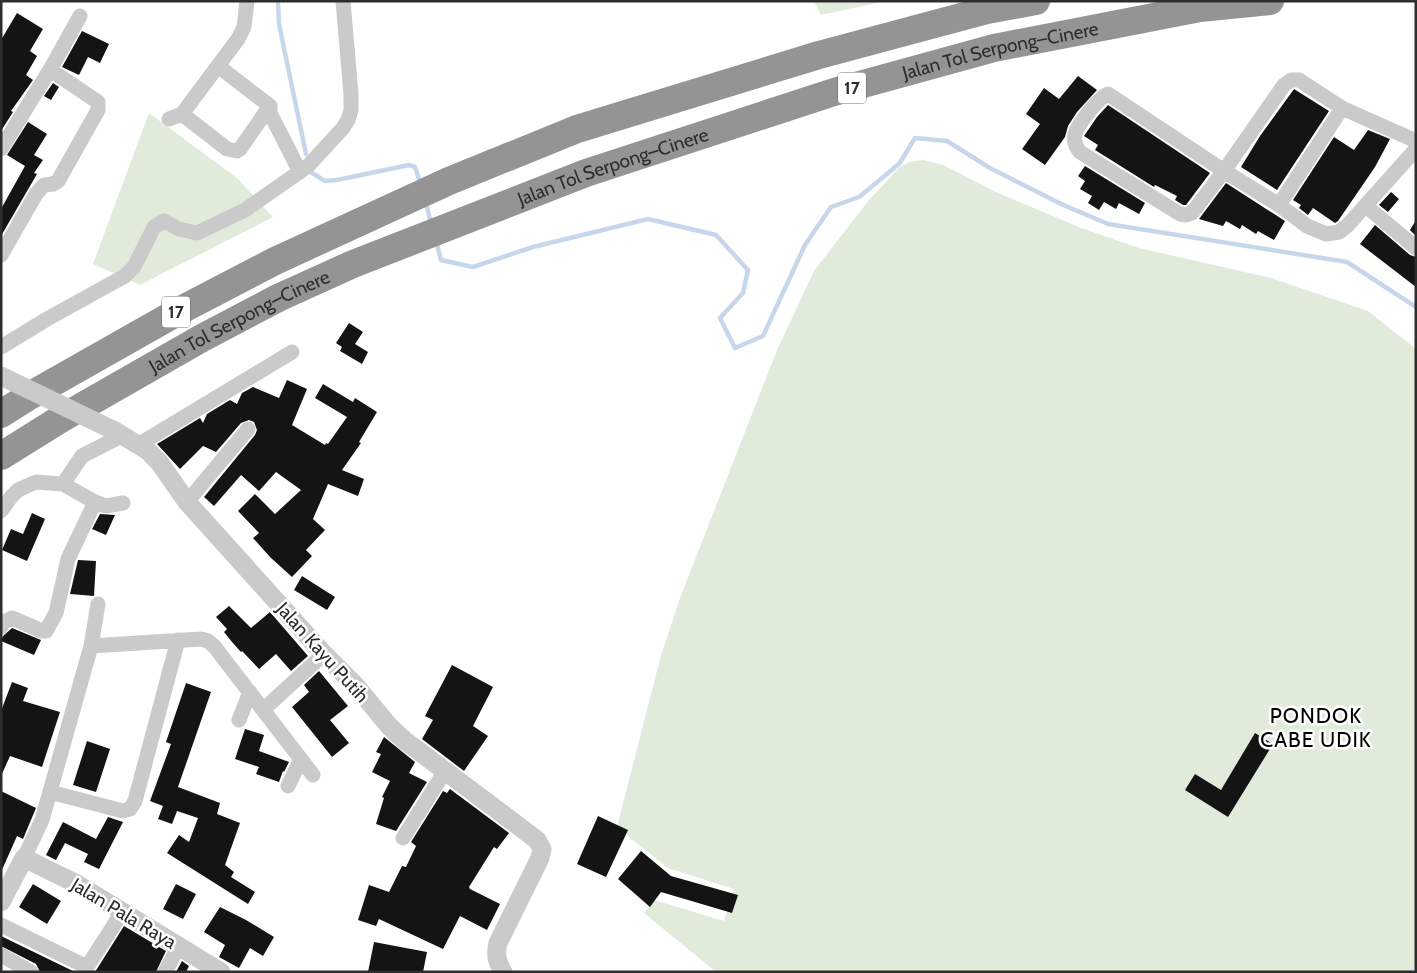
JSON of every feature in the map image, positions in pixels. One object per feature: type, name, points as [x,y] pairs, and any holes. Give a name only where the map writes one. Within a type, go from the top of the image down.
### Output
[{"type":"highway","name":"Jalan Tol Serpong–Cinere","points":[[1,414],[31,395],[182,310],[275,261],[449,181],[577,129],[819,56],[987,10],[1036,1]]},
{"type":"highway","name":"Jalan Tol Serpong–Cinere","points":[[1,456],[62,418],[202,338],[278,298],[353,264],[586,173],[834,92],[994,48],[1200,8],[1270,1]]},
{"type":"street","points":[[247,1],[242,33],[218,66],[175,117],[227,149],[237,151],[270,106]]},
{"type":"street","points":[[1,347],[125,276],[134,267],[154,227],[164,221],[179,229],[197,233],[245,210],[308,166],[343,128],[351,110],[343,1]]},
{"type":"street","points":[[1,149],[51,68],[80,16]]},
{"type":"street","points":[[218,66],[270,106]]},
{"type":"street","points":[[1,255],[36,194],[44,185],[53,184],[58,181],[98,110],[98,102],[55,73]]},
{"type":"street","points":[[1413,159],[1339,232],[1326,234],[1307,226],[1279,205],[1224,171],[1108,94],[1102,96],[1074,136],[1076,146],[1080,152],[1180,214],[1186,215],[1192,213],[1224,171],[1284,85],[1291,80],[1299,80],[1342,108],[1416,141]]},
{"type":"street","points":[[270,106],[270,113],[300,172]]},
{"type":"street","points":[[1279,205],[1342,108]]},
{"type":"street","points":[[1366,206],[1416,248]]},
{"type":"street","points":[[63,484],[82,456],[125,437],[292,352]]},
{"type":"street","name":"Jalan Kayu Putih","points":[[1,376],[125,437],[159,462],[187,502],[324,654],[356,686],[389,726],[404,740],[537,840],[542,849],[540,858],[498,943],[497,960],[503,972]]},
{"type":"street","points":[[187,502],[248,429]]},
{"type":"street","points":[[1,511],[18,490],[36,482],[63,484],[106,506],[123,503]]},
{"type":"street","points":[[1,627],[4,622],[12,618],[46,631],[56,613],[68,559],[95,502]]},
{"type":"street","points":[[3,897],[42,820],[91,646],[98,604]]},
{"type":"street","points":[[91,646],[201,639],[208,641],[264,709],[313,775]]},
{"type":"street","points":[[50,792],[123,811],[130,809],[135,801],[178,640]]},
{"type":"street","points":[[264,709],[324,654]]},
{"type":"street","points":[[239,720],[250,692]]},
{"type":"street","points":[[288,786],[301,759]]},
{"type":"street","points":[[403,838],[445,771]]},
{"type":"street","name":"Jalan Pala Raya","points":[[24,858],[77,884],[221,972]]},
{"type":"street","points":[[1,925],[86,969],[123,911]]},
{"type":"street","points":[[165,972],[180,946]]},
{"type":"street","points":[[1,955],[31,972]]},
{"type":"green space","points":[[814,1],[886,1],[821,15]]},
{"type":"green space","points":[[149,113],[237,178],[273,217],[140,285],[93,264]]},
{"type":"green space","points":[[923,160],[943,165],[998,193],[1081,228],[1139,248],[1271,278],[1368,311],[1416,349],[1416,972],[716,972],[644,913],[654,900],[724,921],[734,889],[668,868],[617,827],[660,659],[680,598],[777,350],[814,271],[869,200],[900,167],[910,162]]},
{"type":"building","points":[[17,13],[43,29],[30,51],[37,56],[26,75],[33,80],[11,111],[13,112],[1,131],[1,40]]},
{"type":"building","points":[[82,31],[109,44],[100,63],[88,57],[79,75],[62,67]]},
{"type":"building","points":[[1078,76],[1097,90],[1077,112],[1068,126],[1065,137],[1045,165],[1022,149],[1040,124],[1026,114],[1044,88],[1059,99]]},
{"type":"building","points":[[53,83],[59,87],[51,100],[44,96]]},
{"type":"building","points":[[1294,89],[1329,111],[1277,190],[1241,167],[1260,136]]},
{"type":"building","points":[[1108,105],[1210,173],[1186,205],[1175,200],[1177,196],[1155,185],[1154,187],[1095,150],[1098,145],[1084,136]]},
{"type":"building","points":[[28,122],[47,134],[34,155],[43,160],[34,173],[37,174],[1,236],[1,209],[25,166],[7,155]]},
{"type":"building","points":[[1368,130],[1390,139],[1375,167],[1338,221],[1335,223],[1313,208],[1308,215],[1299,208],[1301,205],[1293,200],[1334,137],[1354,150]]},
{"type":"building","points":[[1085,166],[1145,203],[1139,214],[1119,203],[1116,209],[1104,202],[1099,210],[1088,203],[1092,196],[1080,189],[1085,181],[1078,176]]},
{"type":"building","points":[[1226,183],[1285,221],[1274,240],[1258,231],[1256,234],[1242,225],[1240,229],[1226,221],[1223,226],[1199,219]]},
{"type":"building","points":[[1391,192],[1399,199],[1388,212],[1379,205]]},
{"type":"building","points":[[1416,220],[1416,236],[1410,230]]},
{"type":"building","points":[[1375,225],[1410,255],[1416,257],[1416,287],[1360,244]]},
{"type":"building","points":[[349,323],[363,332],[355,344],[368,352],[362,364],[340,351],[342,347],[336,343]]},
{"type":"building","points":[[287,380],[307,389],[292,425],[325,445],[326,443],[328,444],[347,417],[315,398],[323,384],[353,402],[355,398],[377,412],[359,442],[361,443],[342,470],[364,479],[358,496],[328,484],[313,519],[325,530],[306,550],[312,556],[292,577],[253,538],[259,533],[238,511],[255,494],[275,514],[301,490],[276,472],[259,491],[241,475],[214,506],[204,497],[255,435],[257,430],[254,422],[249,420],[241,423],[216,452],[203,446],[180,469],[157,444],[200,418],[203,423],[207,414],[230,400],[237,404],[242,393],[253,387],[279,398]]},
{"type":"building","points":[[32,513],[45,519],[27,561],[2,550],[11,529],[23,534]]},
{"type":"building","points":[[100,514],[115,515],[106,535],[92,529]]},
{"type":"building","points":[[78,560],[96,561],[94,596],[70,594]]},
{"type":"building","points":[[302,576],[335,597],[327,610],[294,590]]},
{"type":"building","points":[[229,606],[251,628],[270,612],[308,656],[291,671],[276,654],[259,669],[232,642],[224,632],[227,629],[216,617]]},
{"type":"building","points":[[12,628],[41,640],[34,655],[1,641],[3,636]]},
{"type":"building","points":[[452,665],[493,687],[473,726],[488,736],[464,771],[422,739],[433,720],[425,716]]},
{"type":"building","points":[[319,671],[348,706],[330,720],[349,743],[332,757],[292,707],[309,692],[304,685]]},
{"type":"building","points":[[12,682],[28,688],[23,701],[60,712],[42,767],[10,756],[1,776],[1,711]]},
{"type":"building","points":[[186,683],[211,692],[178,787],[220,803],[217,814],[240,823],[225,865],[234,872],[231,877],[255,892],[248,904],[167,853],[179,835],[189,842],[198,818],[177,811],[172,824],[158,819],[163,806],[150,801],[171,744],[166,742]]},
{"type":"building","points":[[245,729],[264,735],[259,751],[289,762],[279,782],[256,774],[259,767],[235,759]]},
{"type":"building","points":[[1255,733],[1273,744],[1228,817],[1185,790],[1195,774],[1221,790]]},
{"type":"building","points":[[384,737],[415,762],[409,773],[427,782],[396,831],[376,824],[384,798],[382,797],[390,781],[372,772],[381,754],[376,752]]},
{"type":"building","points":[[87,741],[110,749],[96,792],[73,785]]},
{"type":"building","points":[[450,789],[509,833],[497,849],[494,847],[469,887],[500,904],[487,930],[460,916],[443,949],[379,919],[376,926],[358,920],[369,885],[389,892],[402,866],[406,867],[416,846],[411,842],[443,791],[447,793]]},
{"type":"building","points":[[1,791],[36,808],[23,839],[17,836],[1,872]]},
{"type":"building","points":[[598,816],[628,830],[606,877],[577,864]]},
{"type":"building","points":[[108,817],[123,822],[99,869],[84,862],[88,854],[65,843],[56,860],[46,855],[63,822],[96,839]]},
{"type":"building","points":[[641,851],[671,876],[738,895],[732,913],[661,892],[650,907],[618,879]]},
{"type":"building","points":[[33,884],[61,901],[47,924],[19,907]]},
{"type":"building","points":[[176,884],[196,894],[183,919],[163,909]]},
{"type":"building","points":[[220,907],[274,937],[263,956],[250,948],[239,968],[219,957],[225,945],[204,932]]},
{"type":"building","points":[[124,926],[166,951],[156,972],[95,972]]},
{"type":"building","points":[[1,936],[75,972],[40,972],[36,964],[1,946]]},
{"type":"building","points":[[374,942],[427,952],[423,972],[368,972]]},
{"type":"building","points":[[182,961],[189,966],[186,972],[176,972]]},
{"type":"waterway","points":[[278,1],[279,24],[306,154]]},
{"type":"waterway","points":[[436,241],[441,260],[473,267],[533,247],[648,219],[716,235],[748,270],[743,293],[720,318],[735,348],[763,336],[805,245],[831,207],[859,197],[899,164],[915,138],[947,141],[990,168],[1061,204],[1108,224],[1347,262],[1416,307]]},
{"type":"waterway","points":[[312,173],[325,181],[409,165],[415,167],[421,185]]},
{"type":"waterway","points":[[426,202],[431,224]]},
{"type":"district","name":"PONDOK CABE UDIK","points":[[1316,728]]}]
